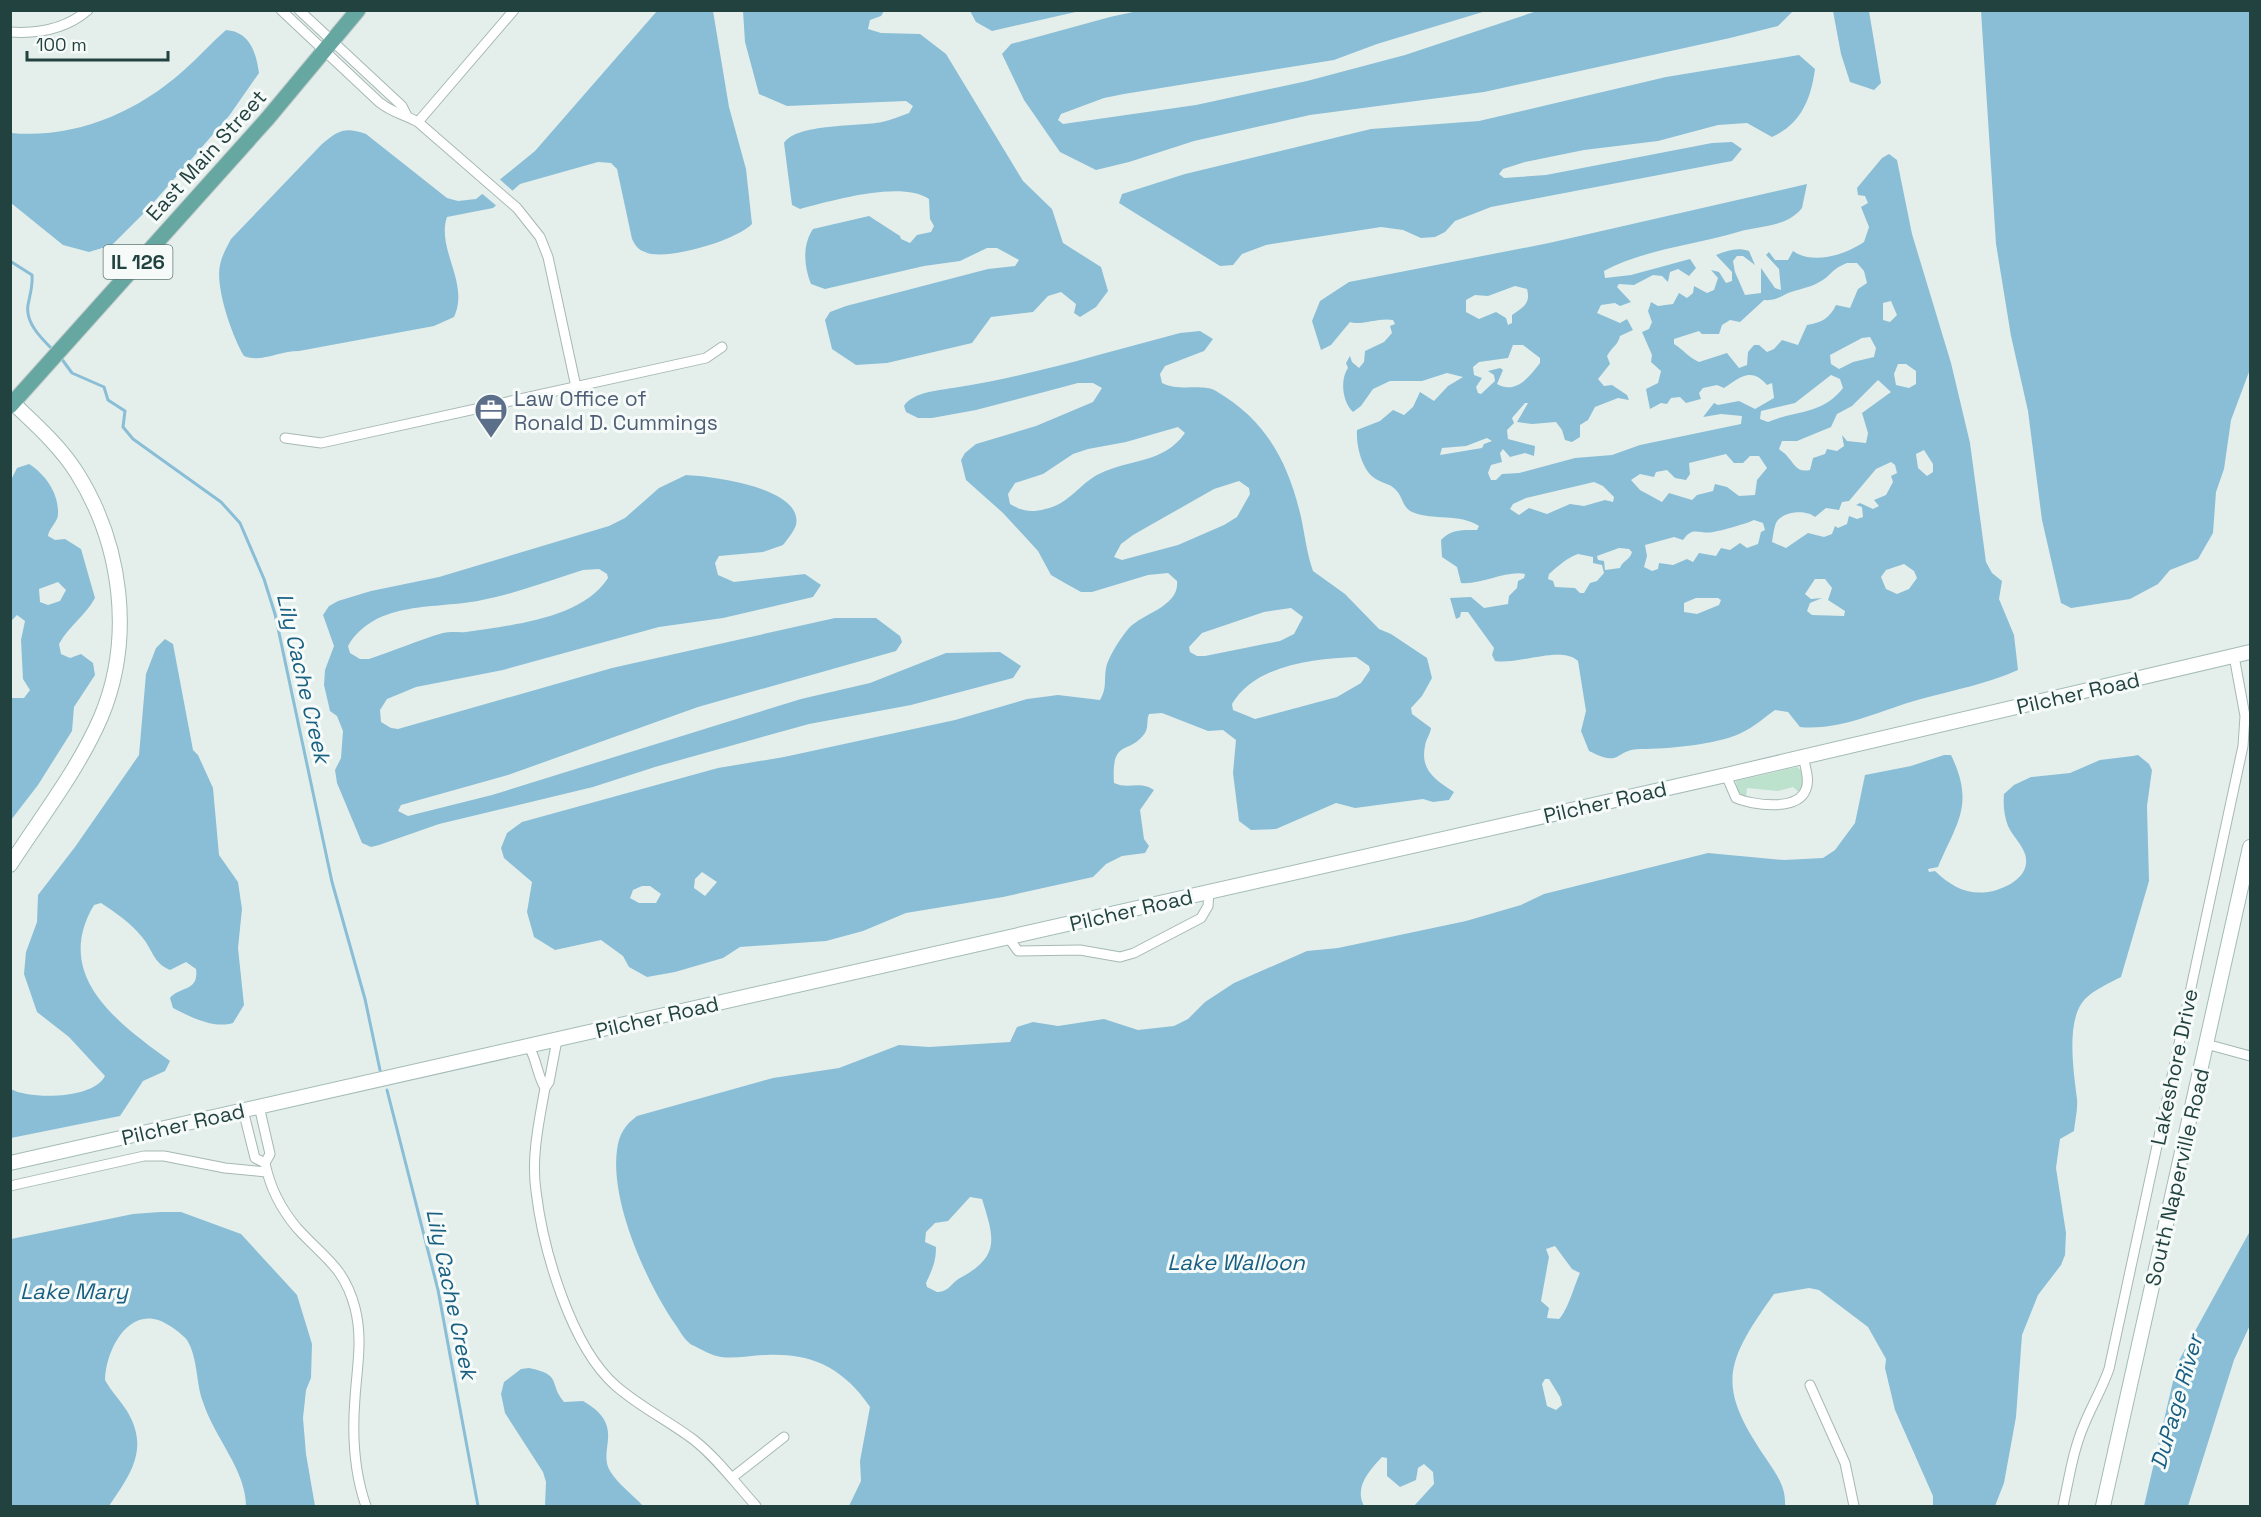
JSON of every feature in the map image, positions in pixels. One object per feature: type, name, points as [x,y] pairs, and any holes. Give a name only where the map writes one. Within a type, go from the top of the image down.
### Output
[{"type":"main road","name":"East Main Street","points":[[12,404],[252,136],[358,10]]},
{"type":"street","points":[[10,32],[53,30],[88,10]]},
{"type":"street","points":[[281,10],[402,106],[407,116],[418,122],[533,225],[545,247],[576,387]]},
{"type":"street","points":[[299,10],[328,46]]},
{"type":"street","points":[[418,122],[514,10]]},
{"type":"street","points":[[285,438],[321,443],[706,358],[722,347]]},
{"type":"street","points":[[10,865],[77,763],[100,718],[113,680],[120,624],[111,548],[98,513],[66,458],[48,436],[12,404]]},
{"type":"street","name":"Pilcher Road","points":[[10,1163],[1726,775],[2250,652]]},
{"type":"street","name":"Lakeshore Drive","points":[[2063,1506],[2076,1446],[2084,1424],[2101,1395],[2109,1369],[2243,746],[2245,716],[2234,656]]},
{"type":"street","points":[[1726,775],[1732,794],[1736,798],[1787,804],[1801,797],[1807,789],[1803,756]]},
{"type":"street","name":"South Naperville Road","points":[[2103,1506],[2250,847]]},
{"type":"street","points":[[1008,937],[1018,951],[1080,950],[1120,957],[1134,953],[1201,918],[1209,906],[1209,892]]},
{"type":"street","points":[[557,1040],[549,1082],[545,1088],[535,1146],[536,1191],[560,1293],[583,1344],[614,1385],[651,1413],[695,1441],[733,1478],[756,1506]]},
{"type":"street","points":[[2206,1044],[2250,1056]]},
{"type":"street","points":[[529,1047],[536,1058],[540,1080],[545,1088]]},
{"type":"street","points":[[259,1106],[270,1154],[266,1167]]},
{"type":"street","points":[[243,1110],[255,1158],[266,1167],[281,1206],[297,1228],[329,1257],[344,1281],[354,1306],[360,1332],[352,1432],[355,1461],[366,1506]]},
{"type":"street","points":[[251,1141],[266,1138]]},
{"type":"street","points":[[10,1186],[144,1156],[164,1156],[225,1168],[266,1167]]},
{"type":"street","points":[[1810,1385],[1845,1463],[1854,1506]]},
{"type":"street","points":[[733,1478],[784,1437]]},
{"type":"green space","points":[[1797,767],[1803,775],[1800,793],[1793,787],[1778,791],[1747,788],[1746,797],[1738,794],[1736,781]]},
{"type":"water","points":[[970,10],[1080,11],[992,31],[976,22]]},
{"type":"water","points":[[1142,10],[1486,11],[1377,44],[1334,60],[1104,98],[1061,114],[1058,120],[1063,124],[1196,105],[1307,81],[1405,55],[1537,11],[1793,11],[1778,26],[1730,38],[1484,92],[1310,115],[1194,141],[1096,170],[1060,152],[1024,100],[1002,54],[1011,44]]},
{"type":"water","points":[[657,11],[713,11],[729,107],[746,169],[752,224],[732,237],[684,252],[655,254],[643,251],[632,239],[617,169],[611,163],[598,162],[520,184],[493,208],[447,217],[446,241],[458,292],[458,304],[454,317],[434,326],[264,357],[244,356],[234,336],[222,298],[219,274],[222,258],[231,239],[322,144],[342,131],[366,134],[447,198],[458,201],[476,199],[535,151]]},
{"type":"water","points":[[743,11],[884,11],[881,16],[870,20],[868,29],[881,33],[920,34],[946,54],[1023,181],[1052,209],[1063,243],[1101,267],[1108,291],[1096,307],[1080,317],[1074,313],[1076,304],[1061,292],[1048,296],[1033,312],[991,317],[972,343],[887,363],[856,365],[832,349],[825,320],[830,312],[988,269],[1015,266],[1019,260],[997,248],[987,248],[960,261],[924,266],[825,289],[811,284],[805,256],[809,235],[813,229],[869,216],[910,243],[917,235],[931,232],[934,226],[930,219],[929,199],[901,191],[884,192],[847,197],[800,209],[792,205],[784,143],[802,132],[815,129],[885,121],[909,113],[913,106],[906,101],[787,106],[759,94],[745,42]]},
{"type":"water","points":[[1833,11],[1869,11],[1881,83],[1874,90],[1850,82],[1841,54]]},
{"type":"water","points":[[1981,11],[2250,11],[2249,372],[2231,420],[2224,469],[2216,492],[2213,533],[2198,559],[2170,570],[2158,584],[2130,599],[2071,608],[2061,603],[2042,520],[2028,411],[2011,336],[1996,244]]},
{"type":"water","points":[[226,30],[241,35],[250,44],[259,73],[229,116],[147,210],[112,245],[89,252],[63,245],[11,203],[11,133],[58,132],[81,127],[125,111],[165,86]]},
{"type":"water","points":[[1799,55],[1815,69],[1811,90],[1797,118],[1782,132],[1772,137],[1747,123],[1718,125],[1658,141],[1584,150],[1525,162],[1503,169],[1499,174],[1504,178],[1546,175],[1712,143],[1732,142],[1742,149],[1732,161],[1491,207],[1455,221],[1445,232],[1435,237],[1421,238],[1403,230],[1381,227],[1266,245],[1242,254],[1233,265],[1220,266],[1119,203],[1122,194],[1185,174],[1371,129],[1479,121],[1666,77]]},
{"type":"water","points":[[1889,154],[1897,160],[1912,234],[1951,363],[1970,443],[1986,562],[1992,573],[2002,581],[1999,599],[2014,635],[2018,670],[1982,683],[1831,726],[1800,727],[1788,712],[1775,710],[1745,731],[1718,741],[1631,750],[1613,758],[1589,751],[1581,731],[1586,711],[1578,661],[1562,655],[1551,655],[1495,661],[1492,655],[1494,648],[1468,612],[1461,612],[1460,617],[1456,619],[1450,598],[1471,597],[1484,608],[1508,604],[1509,596],[1525,574],[1510,574],[1477,582],[1461,583],[1457,567],[1442,557],[1441,540],[1453,532],[1477,530],[1479,526],[1455,518],[1420,515],[1412,512],[1394,488],[1369,473],[1360,455],[1357,430],[1380,421],[1393,410],[1404,415],[1413,407],[1420,392],[1434,401],[1448,386],[1463,377],[1447,373],[1422,381],[1390,381],[1373,389],[1361,406],[1353,412],[1346,402],[1343,390],[1345,373],[1348,368],[1346,363],[1350,356],[1352,362],[1359,368],[1364,362],[1365,351],[1384,342],[1392,333],[1390,326],[1395,324],[1393,320],[1388,319],[1350,322],[1331,345],[1321,350],[1312,321],[1320,301],[1349,282],[1549,243],[1807,184],[1802,208],[1781,223],[1653,252],[1604,271],[1605,278],[1631,275],[1690,259],[1696,268],[1689,276],[1678,269],[1670,272],[1668,282],[1662,276],[1653,275],[1634,285],[1619,284],[1617,287],[1631,302],[1620,306],[1615,303],[1601,305],[1597,313],[1620,323],[1627,319],[1633,330],[1620,336],[1607,356],[1610,364],[1598,379],[1604,386],[1612,385],[1627,395],[1629,400],[1618,398],[1595,407],[1588,420],[1580,425],[1580,437],[1572,442],[1565,440],[1556,422],[1532,424],[1517,422],[1528,403],[1525,403],[1512,418],[1514,423],[1507,430],[1508,439],[1535,446],[1534,456],[1525,453],[1510,457],[1503,449],[1500,453],[1502,462],[1491,465],[1488,473],[1491,480],[1496,480],[1502,474],[1519,473],[1575,458],[1612,455],[1640,445],[1741,424],[1742,416],[1721,414],[1703,417],[1714,403],[1718,405],[1739,401],[1755,409],[1774,398],[1772,383],[1767,385],[1756,376],[1745,376],[1724,388],[1717,385],[1703,388],[1699,393],[1701,399],[1686,403],[1680,397],[1671,398],[1667,404],[1661,403],[1650,409],[1646,389],[1658,383],[1661,371],[1651,362],[1652,355],[1642,332],[1649,329],[1652,322],[1648,311],[1651,302],[1658,306],[1673,304],[1679,293],[1687,298],[1693,293],[1694,286],[1707,293],[1714,290],[1718,278],[1711,270],[1719,272],[1726,283],[1732,281],[1732,272],[1716,255],[1728,251],[1740,249],[1749,251],[1755,265],[1743,256],[1737,256],[1733,261],[1745,295],[1761,293],[1761,268],[1775,288],[1781,290],[1779,269],[1766,255],[1769,252],[1775,260],[1788,260],[1793,251],[1819,258],[1829,257],[1856,247],[1864,242],[1869,227],[1861,207],[1868,203],[1865,196],[1858,195],[1857,188],[1882,158]],"holes":[[[1847,263],[1857,263],[1864,271],[1867,283],[1858,289],[1850,308],[1836,305],[1824,319],[1807,325],[1798,345],[1782,340],[1774,349],[1767,352],[1759,345],[1754,345],[1748,352],[1747,365],[1739,368],[1727,353],[1699,362],[1674,344],[1674,339],[1699,331],[1702,334],[1719,334],[1722,325],[1730,320],[1740,322],[1764,300],[1775,299],[1814,285]],[[1515,286],[1527,289],[1528,294],[1527,302],[1512,315],[1512,323],[1508,325],[1506,318],[1496,312],[1479,319],[1466,312],[1466,300],[1475,295],[1488,296]],[[1891,301],[1897,315],[1890,322],[1883,320],[1883,303]],[[1870,337],[1876,348],[1874,357],[1853,362],[1839,369],[1831,364],[1830,355],[1862,338]],[[1513,345],[1523,345],[1540,358],[1540,363],[1527,378],[1516,386],[1504,387],[1497,384],[1503,370],[1500,368],[1488,371],[1494,375],[1495,381],[1481,394],[1478,393],[1476,387],[1482,378],[1474,375],[1473,367],[1479,362],[1508,358]],[[1898,364],[1906,364],[1916,371],[1916,384],[1909,388],[1896,385],[1894,374]],[[1831,375],[1840,379],[1843,388],[1826,403],[1808,411],[1768,422],[1760,419],[1761,411],[1795,403]],[[1878,380],[1891,392],[1862,413],[1868,433],[1866,443],[1847,441],[1842,435],[1844,446],[1837,451],[1827,449],[1825,454],[1813,458],[1810,470],[1805,471],[1796,467],[1779,449],[1782,441],[1797,441],[1831,427],[1837,414],[1852,406]],[[1487,438],[1492,441],[1484,444],[1482,448],[1440,455],[1442,448],[1466,446]],[[1924,450],[1933,464],[1933,472],[1927,476],[1918,468],[1916,454]],[[1726,454],[1734,463],[1743,463],[1750,456],[1759,456],[1767,468],[1757,480],[1755,495],[1739,496],[1727,487],[1715,484],[1713,491],[1697,495],[1692,500],[1669,493],[1662,502],[1640,490],[1631,480],[1640,474],[1654,477],[1656,472],[1667,470],[1675,478],[1686,480],[1690,474],[1689,463]],[[1891,462],[1895,465],[1897,473],[1891,476],[1893,482],[1886,495],[1874,500],[1879,506],[1873,509],[1860,503],[1856,505],[1862,507],[1863,517],[1857,519],[1849,516],[1847,524],[1838,528],[1835,526],[1832,534],[1824,537],[1808,533],[1786,548],[1772,542],[1776,523],[1783,516],[1800,512],[1815,517],[1826,508],[1839,510],[1842,502],[1849,501],[1876,469]],[[1594,482],[1603,486],[1614,497],[1613,502],[1605,500],[1584,506],[1570,504],[1547,514],[1529,508],[1519,515],[1510,509],[1513,504],[1526,498]],[[1754,520],[1763,523],[1765,530],[1761,532],[1758,544],[1747,548],[1740,543],[1730,550],[1721,548],[1716,556],[1699,553],[1693,562],[1687,559],[1673,565],[1659,563],[1658,569],[1652,571],[1644,567],[1647,556],[1645,545],[1674,537],[1683,540],[1693,532],[1708,533]],[[1619,548],[1629,549],[1632,552],[1620,568],[1605,570],[1604,561],[1598,560],[1597,556]],[[1578,554],[1593,557],[1593,563],[1602,565],[1604,573],[1597,581],[1590,583],[1584,593],[1580,593],[1575,588],[1555,587],[1553,581],[1548,579],[1549,574]],[[1904,564],[1914,571],[1917,578],[1909,589],[1897,594],[1886,589],[1881,577],[1886,570]],[[1815,579],[1825,579],[1832,588],[1828,600],[1845,611],[1844,616],[1812,615],[1807,611],[1810,603],[1822,598],[1811,599],[1805,594]],[[1696,598],[1721,600],[1719,605],[1697,614],[1684,612],[1684,603]]]},
{"type":"water","points":[[1200,331],[1213,339],[1204,351],[1165,366],[1160,374],[1162,383],[1169,386],[1216,391],[1249,416],[1273,445],[1282,461],[1296,497],[1313,571],[1345,594],[1379,629],[1391,634],[1427,658],[1432,678],[1422,696],[1411,708],[1412,714],[1431,728],[1425,746],[1425,762],[1431,774],[1454,792],[1449,800],[1433,802],[1423,799],[1355,808],[1336,803],[1276,829],[1251,830],[1239,821],[1233,773],[1236,740],[1223,730],[1208,731],[1162,713],[1149,714],[1145,733],[1139,740],[1118,753],[1115,759],[1114,783],[1124,786],[1144,786],[1154,790],[1140,810],[1144,839],[1149,846],[1145,853],[1122,856],[1106,864],[1093,877],[1003,897],[906,913],[863,931],[826,941],[740,947],[723,958],[675,972],[647,977],[629,967],[623,956],[601,940],[555,950],[534,937],[527,912],[532,882],[504,858],[501,848],[507,833],[522,822],[718,768],[784,757],[955,720],[1027,699],[1058,695],[1100,700],[1104,691],[1107,664],[1120,640],[1135,623],[1159,609],[1173,597],[1177,581],[1168,573],[1148,575],[1092,592],[1081,592],[1063,582],[1051,575],[1038,551],[1003,513],[966,480],[961,460],[965,453],[976,444],[1036,426],[1093,402],[1102,388],[1093,383],[1078,383],[976,410],[932,418],[918,418],[906,412],[904,406],[921,394],[1015,376],[1180,333]],"holes":[[[1178,427],[1185,433],[1167,450],[1099,474],[1054,506],[1031,511],[1010,504],[1008,494],[1015,483],[1043,474],[1073,454]],[[1239,481],[1249,488],[1250,494],[1237,517],[1224,525],[1178,545],[1122,560],[1114,557],[1121,544],[1214,489]],[[1291,608],[1303,617],[1294,634],[1280,641],[1197,656],[1190,652],[1189,647],[1202,633],[1264,612]],[[1356,657],[1369,666],[1370,670],[1361,683],[1337,697],[1255,719],[1233,710],[1232,704],[1242,691],[1256,680],[1287,666]],[[702,872],[717,882],[705,896],[694,888],[695,879]],[[642,886],[650,886],[661,894],[656,903],[639,903],[630,898],[633,890]]]},
{"type":"water","points":[[29,464],[50,485],[58,506],[58,514],[48,536],[55,540],[65,539],[81,549],[95,598],[59,644],[61,654],[70,658],[81,654],[93,663],[95,675],[74,707],[72,731],[38,785],[11,820],[11,698],[24,698],[30,690],[23,679],[21,640],[25,621],[17,615],[11,621],[11,480],[17,468]],"holes":[[[58,582],[66,590],[60,601],[48,605],[40,602],[39,589]]]},
{"type":"water","points":[[686,475],[698,476],[753,486],[785,501],[795,512],[796,525],[783,545],[763,552],[719,556],[715,563],[718,575],[734,582],[805,574],[821,585],[813,597],[723,618],[659,627],[503,670],[416,687],[387,699],[380,710],[381,722],[398,729],[612,668],[835,618],[876,618],[900,636],[902,642],[896,651],[698,707],[508,775],[401,805],[398,811],[408,816],[492,795],[801,699],[870,683],[946,653],[1000,652],[1021,666],[1013,678],[911,705],[809,724],[655,767],[593,787],[439,824],[379,845],[371,847],[362,843],[337,783],[335,770],[341,758],[343,731],[337,716],[330,711],[324,685],[325,670],[334,646],[323,615],[329,606],[371,591],[439,577],[609,526],[625,518],[659,488]],"holes":[[[599,569],[607,574],[608,578],[596,592],[581,603],[544,618],[484,629],[443,633],[369,659],[360,659],[350,653],[348,646],[360,631],[374,620],[391,613],[494,597],[520,591],[583,570]]]},
{"type":"water","points":[[165,639],[173,644],[193,750],[198,755],[213,788],[219,855],[238,882],[242,909],[238,948],[244,1005],[233,1023],[226,1024],[202,1021],[173,1008],[170,998],[195,982],[196,969],[186,962],[170,970],[164,967],[142,937],[118,914],[101,903],[94,905],[83,931],[81,954],[86,976],[112,1014],[130,1031],[170,1061],[165,1071],[143,1081],[120,1116],[11,1138],[11,1089],[32,1095],[61,1095],[88,1089],[99,1084],[105,1076],[69,1037],[37,1012],[24,974],[26,952],[37,922],[38,895],[75,847],[139,755],[146,674],[156,648]]},
{"type":"water","name":"Lake Walloon","points":[[1944,755],[1951,755],[1962,787],[1961,813],[1938,867],[1928,869],[1929,872],[1935,871],[1959,888],[1980,893],[2002,888],[2016,880],[2025,869],[2025,854],[2008,826],[2004,810],[2004,794],[2014,785],[2031,777],[2070,773],[2100,760],[2138,755],[2149,764],[2152,770],[2147,806],[2149,881],[2121,977],[2085,999],[2075,1020],[2072,1047],[2077,1107],[2074,1131],[2060,1139],[2056,1168],[2066,1233],[2065,1255],[2061,1265],[2038,1295],[2022,1335],[2016,1417],[2004,1483],[1995,1506],[1933,1506],[1933,1496],[1895,1410],[1885,1368],[1886,1359],[1868,1327],[1819,1290],[1809,1288],[1774,1294],[1744,1340],[1736,1358],[1733,1376],[1734,1394],[1740,1413],[1780,1482],[1785,1506],[1414,1506],[1434,1484],[1433,1472],[1424,1464],[1418,1468],[1416,1480],[1400,1487],[1387,1476],[1387,1458],[1382,1457],[1364,1480],[1361,1499],[1364,1506],[849,1506],[861,1481],[860,1461],[870,1407],[860,1394],[838,1373],[813,1361],[784,1355],[721,1357],[692,1345],[683,1336],[664,1307],[632,1240],[619,1193],[616,1170],[619,1139],[623,1130],[637,1116],[773,1078],[839,1068],[899,1045],[929,1047],[1010,1042],[1017,1027],[1033,1022],[1058,1026],[1104,1019],[1138,1030],[1174,1026],[1188,1019],[1205,1002],[1234,983],[1307,951],[1338,948],[1466,921],[1521,905],[1544,894],[1708,853],[1784,860],[1823,858],[1835,850],[1855,823],[1865,775],[1911,766]],"holes":[[[970,1197],[982,1199],[991,1235],[988,1254],[973,1270],[947,1289],[937,1292],[927,1287],[926,1283],[932,1270],[936,1247],[925,1242],[926,1232],[935,1223],[948,1221]],[[1555,1246],[1572,1269],[1580,1273],[1568,1304],[1559,1319],[1547,1318],[1549,1308],[1541,1301],[1549,1257],[1546,1249]],[[1545,1379],[1549,1379],[1560,1397],[1562,1405],[1556,1410],[1547,1406],[1542,1384]]]},
{"type":"water","name":"Lake Mary","points":[[181,1212],[241,1234],[297,1295],[312,1344],[311,1378],[306,1390],[303,1418],[306,1454],[315,1506],[246,1506],[241,1479],[203,1402],[191,1347],[179,1332],[170,1326],[156,1320],[144,1319],[133,1323],[124,1331],[110,1354],[107,1367],[105,1380],[127,1411],[137,1438],[137,1450],[130,1472],[109,1506],[11,1506],[11,1239],[133,1214]]},
{"type":"water","name":"DuPage River","points":[[2250,1231],[2250,1325],[2234,1360],[2188,1506],[2144,1506],[2177,1364]]},
{"type":"water","points":[[529,1368],[551,1377],[564,1402],[583,1401],[604,1419],[608,1437],[607,1463],[610,1471],[643,1506],[545,1506],[546,1482],[543,1472],[505,1413],[501,1394],[504,1382],[521,1369]]},
{"type":"pier","points":[[496,176],[514,192],[498,207],[480,192]]},
{"type":"waterway","name":"Lily Cache Creek","points":[[10,261],[32,275],[28,305],[29,318],[35,330],[54,351]]},
{"type":"waterway","name":"Lily Cache Creek","points":[[61,358],[72,373],[104,387],[108,400],[125,411],[123,427],[133,439],[221,502],[240,523],[264,579],[275,614],[332,882],[365,999],[380,1070]]},
{"type":"waterway","name":"Lily Cache Creek","points":[[387,1090],[438,1290],[478,1506]]},
{"type":"place","name":"Law Office of Ronald D. Cummings","points":[[491,439]]}]
